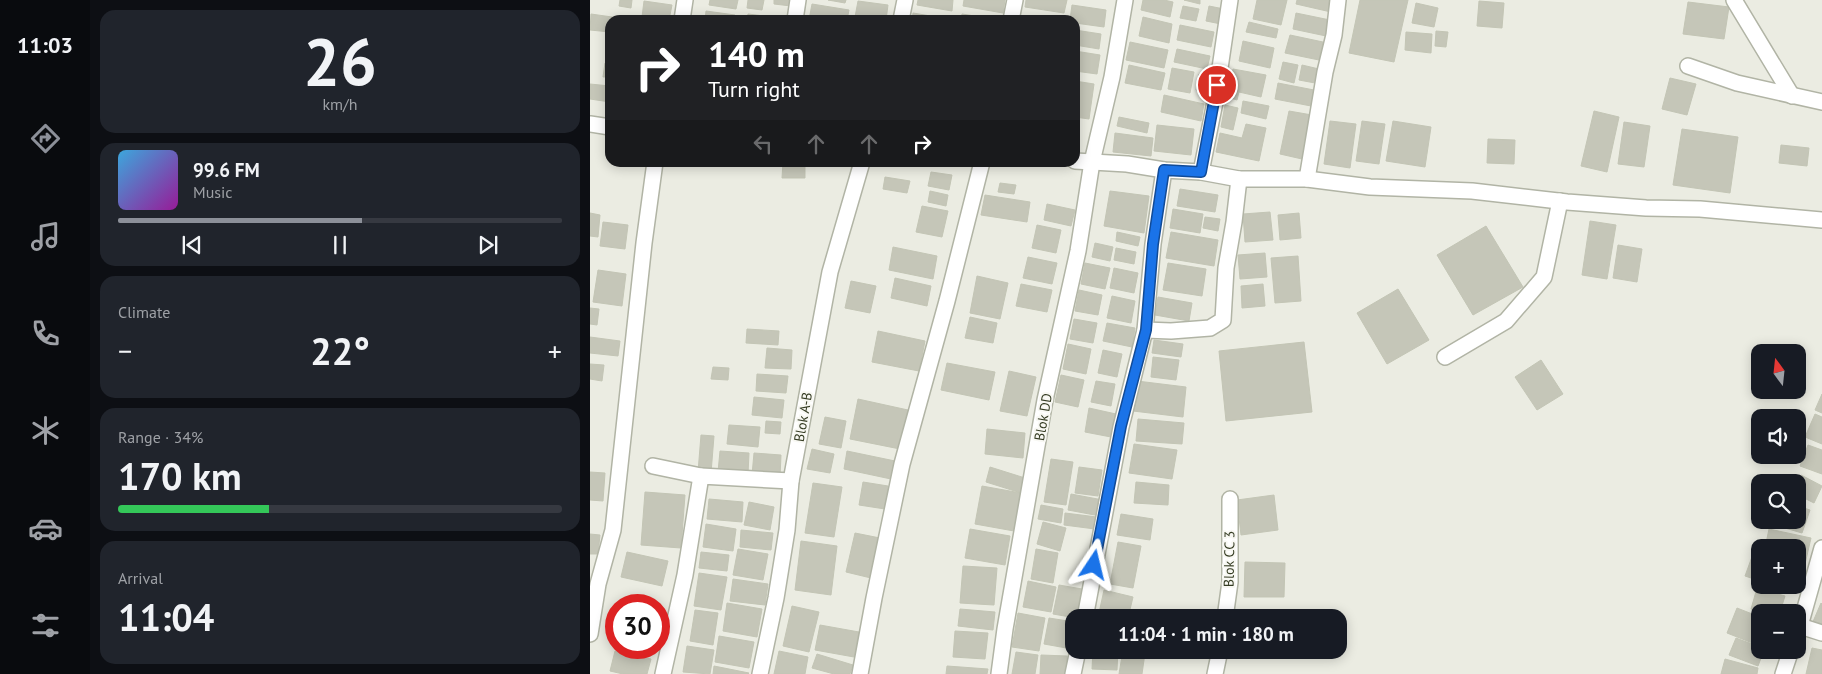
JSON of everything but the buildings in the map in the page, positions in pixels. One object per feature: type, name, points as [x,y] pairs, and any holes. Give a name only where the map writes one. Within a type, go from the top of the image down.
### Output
[{"type":"street","points":[[683,15],[685,0]]},
{"type":"street","points":[[796,15],[798,0]]},
{"type":"street","points":[[902,15],[905,0]]},
{"type":"street","points":[[1012,15],[1015,0]]},
{"type":"street","name":"Blok DD","points":[[999,674],[1004,630],[1045,400],[1078,251],[1092,162],[1112,77],[1124,0]]},
{"type":"street","points":[[1201,172],[1215,102],[1230,0]]},
{"type":"street","points":[[1307,179],[1325,72],[1334,35],[1338,0]]},
{"type":"street","points":[[1734,0],[1792,96]]},
{"type":"street","points":[[1688,66],[1737,83],[1822,102]]},
{"type":"street","points":[[590,124],[605,126]]},
{"type":"street","points":[[1080,161],[1201,172],[1239,179],[1307,179],[1370,187],[1472,191],[1560,201],[1646,208],[1700,209],[1822,220]]},
{"type":"street","points":[[590,634],[598,584],[612,530],[654,167]]},
{"type":"street","name":"Blok A-B","points":[[760,674],[776,598],[787,530],[791,481],[830,272],[861,167]]},
{"type":"street","points":[[860,674],[902,464],[947,301],[981,167]]},
{"type":"street","points":[[1087,609],[1121,426],[1146,330],[1153,244],[1164,170]]},
{"type":"street","points":[[1146,330],[1171,331],[1210,328],[1223,320],[1226,268],[1239,179]]},
{"type":"street","points":[[1445,357],[1506,321],[1544,277],[1560,201]]},
{"type":"street","points":[[653,466],[701,476],[791,481]]},
{"type":"street","points":[[664,674],[685,575],[701,476]]},
{"type":"street","name":"Blok CC 3","points":[[1226,609],[1230,582],[1230,499]]},
{"type":"street","points":[[1806,605],[1822,548]]},
{"type":"street","points":[[1806,631],[1822,633]]},
{"type":"street","points":[[1074,674],[1076,659]]},
{"type":"street","points":[[1216,674],[1218,659]]},
{"type":"street","points":[[1783,674],[1788,659]]},
{"type":"route","points":[[1094,565],[1121,426],[1146,330],[1153,244],[1164,170],[1201,172],[1217,85]]}]
